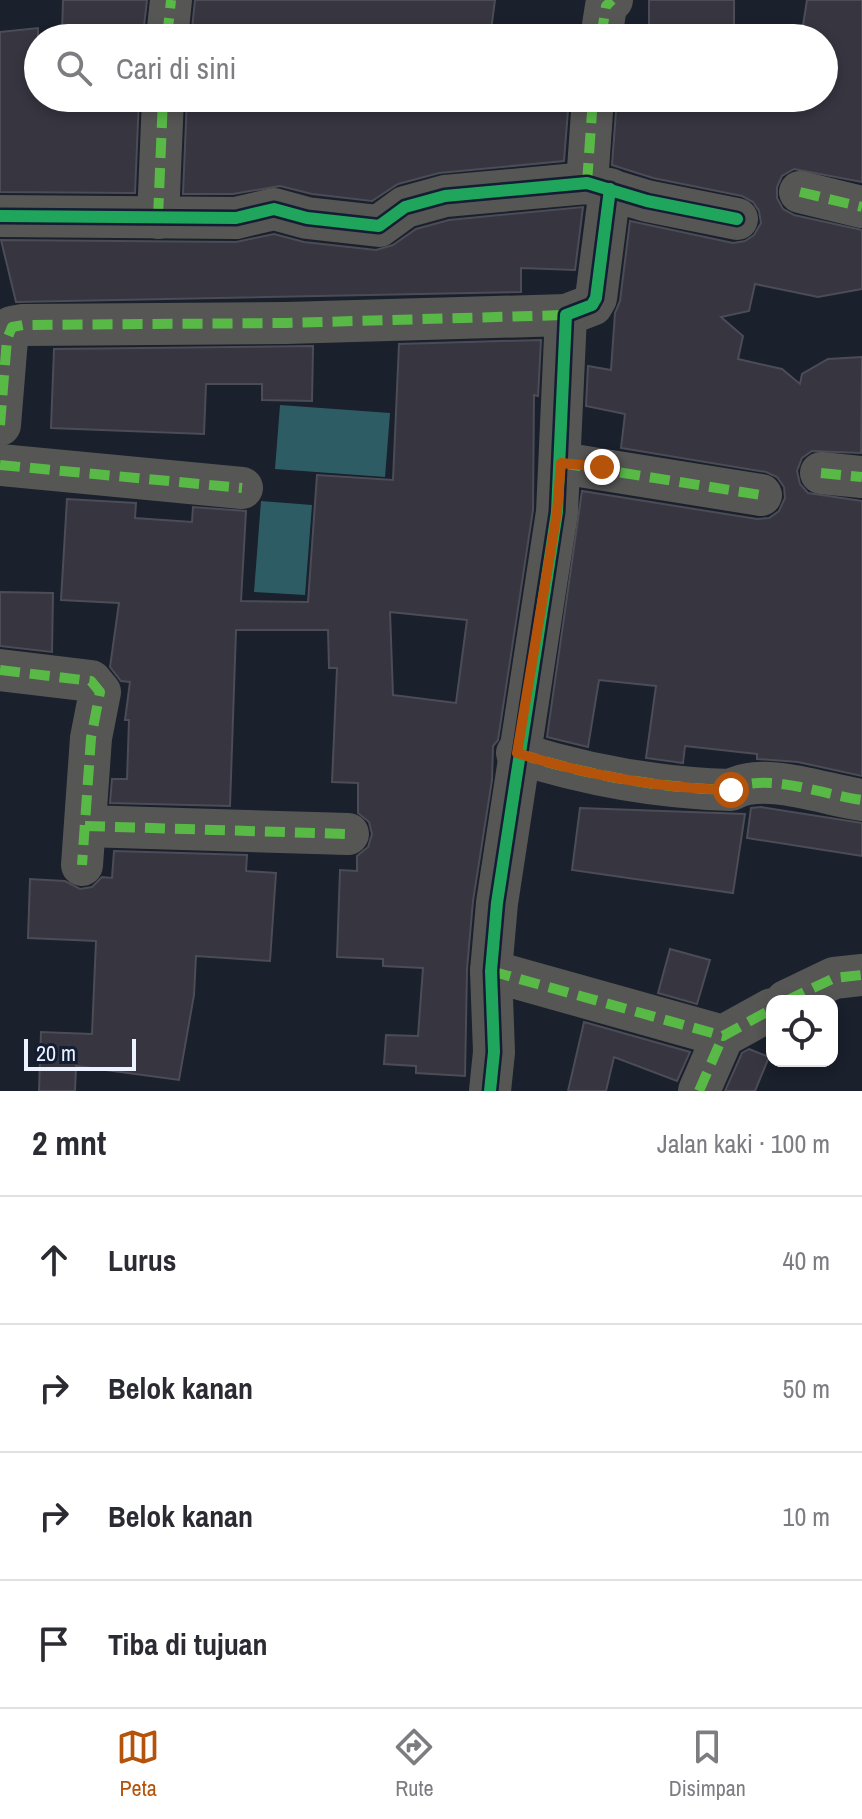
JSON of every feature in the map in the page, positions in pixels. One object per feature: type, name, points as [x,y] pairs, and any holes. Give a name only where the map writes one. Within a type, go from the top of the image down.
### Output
[{"type":"street","points":[[168,24],[171,0]]},
{"type":"street","points":[[603,24],[606,6],[612,0]]},
{"type":"street","points":[[158,218],[162,112]]},
{"type":"street","points":[[0,425],[7,339],[12,327],[566,315],[592,305],[596,298],[599,186],[594,112]]},
{"type":"street","points":[[0,216],[236,218],[274,209],[307,218],[379,226],[405,207],[445,196],[599,186],[737,219]]},
{"type":"street","points":[[800,192],[862,207]]},
{"type":"street","points":[[490,1091],[494,1052],[491,971],[517,753],[557,512],[566,315]]},
{"type":"street","points":[[561,463],[761,495]]},
{"type":"street","points":[[0,465],[242,488]]},
{"type":"street","points":[[821,473],[862,477]]},
{"type":"street","points":[[0,670],[91,681],[100,692],[91,738],[84,846],[348,834]]},
{"type":"street","points":[[517,753],[564,768],[629,780],[717,790],[766,782],[862,800]]},
{"type":"street","points":[[491,971],[723,1036]]},
{"type":"street","points":[[799,995],[834,978],[862,975]]},
{"type":"street","points":[[699,1091],[723,1036],[766,1012]]},
{"type":"shaded area","points":[[280,405],[390,413],[385,477],[275,469]]},
{"type":"shaded area","points":[[261,501],[312,505],[305,595],[254,592]]},
{"type":"building","points":[[63,0],[147,0],[144,24],[62,24]]},
{"type":"building","points":[[195,0],[495,0],[492,24],[192,24]]},
{"type":"building","points":[[649,0],[734,0],[734,24],[649,24]]},
{"type":"building","points":[[807,0],[862,0],[862,182],[794,169],[782,176],[777,187],[777,198],[783,209],[794,215],[862,230],[862,289],[818,297],[755,284],[749,311],[721,317],[743,336],[738,359],[782,369],[800,384],[802,374],[828,359],[862,357],[861,453],[812,451],[802,458],[797,471],[800,484],[808,493],[862,501],[862,776],[798,762],[757,759],[757,754],[685,746],[683,763],[646,758],[656,686],[599,680],[588,747],[547,737],[582,491],[757,519],[769,518],[779,511],[785,498],[784,487],[777,477],[766,472],[621,448],[625,414],[586,406],[588,366],[611,370],[615,313],[620,301],[630,221],[733,243],[745,241],[754,235],[761,223],[759,211],[753,202],[742,196],[653,178],[612,165],[616,112],[838,112],[838,24],[803,24]]},
{"type":"building","points":[[24,29],[24,112],[138,112],[135,193],[0,192],[0,32]]},
{"type":"building","points":[[186,112],[568,112],[564,161],[439,173],[398,184],[372,201],[312,194],[280,186],[233,194],[183,194]]},
{"type":"building","points":[[583,207],[575,270],[521,268],[521,292],[16,302],[1,240],[236,242],[274,234],[304,242],[376,250],[393,245],[416,229],[449,220]]},
{"type":"building","points":[[541,340],[538,396],[534,395],[533,510],[498,740],[493,746],[492,780],[473,901],[467,969],[465,1076],[416,1073],[416,1066],[384,1064],[386,1035],[418,1036],[423,968],[383,966],[383,959],[337,957],[340,870],[357,871],[357,856],[368,847],[372,834],[369,822],[358,813],[358,783],[332,782],[337,668],[329,668],[328,630],[236,630],[230,806],[110,803],[112,779],[127,779],[129,720],[125,720],[130,682],[121,681],[110,667],[119,603],[61,600],[67,499],[136,503],[135,518],[192,522],[193,507],[246,511],[241,601],[308,602],[317,475],[393,480],[399,344]],"holes":[[[390,612],[467,620],[456,703],[393,695]]]},
{"type":"building","points":[[313,346],[312,401],[262,400],[262,384],[206,384],[204,434],[51,428],[54,349]]},
{"type":"building","points":[[0,592],[53,593],[52,652],[0,646]]},
{"type":"building","points":[[580,808],[745,814],[733,893],[572,870]]},
{"type":"building","points":[[751,808],[862,823],[862,856],[747,838]]},
{"type":"building","points":[[114,851],[247,855],[246,871],[276,873],[270,961],[196,956],[194,995],[179,1080],[76,1066],[75,1091],[39,1091],[41,1032],[92,1034],[96,941],[28,938],[30,879],[65,881],[80,889],[92,887],[102,877],[112,878]]},
{"type":"building","points":[[670,949],[710,960],[697,1004],[658,993]]},
{"type":"building","points":[[584,1022],[690,1052],[677,1081],[614,1057],[606,1091],[568,1091]]},
{"type":"building","points":[[749,1049],[766,1056],[766,1064],[755,1091],[725,1091],[742,1053]]},
{"type":"marked path","points":[[168,24],[171,0]]},
{"type":"marked path","points":[[603,24],[606,6],[612,0]]},
{"type":"marked path","points":[[158,218],[162,112]]},
{"type":"marked path","points":[[587,183],[592,112]]},
{"type":"marked path","points":[[800,192],[862,207]]},
{"type":"marked path","points":[[0,425],[7,339],[12,327],[566,315]]},
{"type":"marked path","points":[[561,463],[761,495]]},
{"type":"marked path","points":[[0,465],[242,488]]},
{"type":"marked path","points":[[821,473],[862,477]]},
{"type":"marked path","points":[[0,670],[91,681],[100,692],[91,738],[82,865]]},
{"type":"marked path","points":[[517,753],[569,768],[650,783],[731,790],[745,785],[777,783],[862,800]]},
{"type":"marked path","points":[[85,826],[348,834]]},
{"type":"marked path","points":[[491,971],[723,1036],[766,1012]]},
{"type":"marked path","points":[[799,995],[834,978],[862,975]]},
{"type":"marked path","points":[[699,1091],[723,1036]]},
{"type":"cycle path","points":[[0,216],[236,218],[274,209],[307,218],[379,226],[405,207],[445,196],[587,183],[647,201],[737,219]]},
{"type":"cycle path","points":[[490,1091],[494,1052],[491,971],[497,903],[557,512],[566,315],[592,305],[596,298],[610,189]]},
{"type":"route","points":[[602,467],[561,463],[557,512],[517,753],[564,768],[629,780],[731,790]]}]
